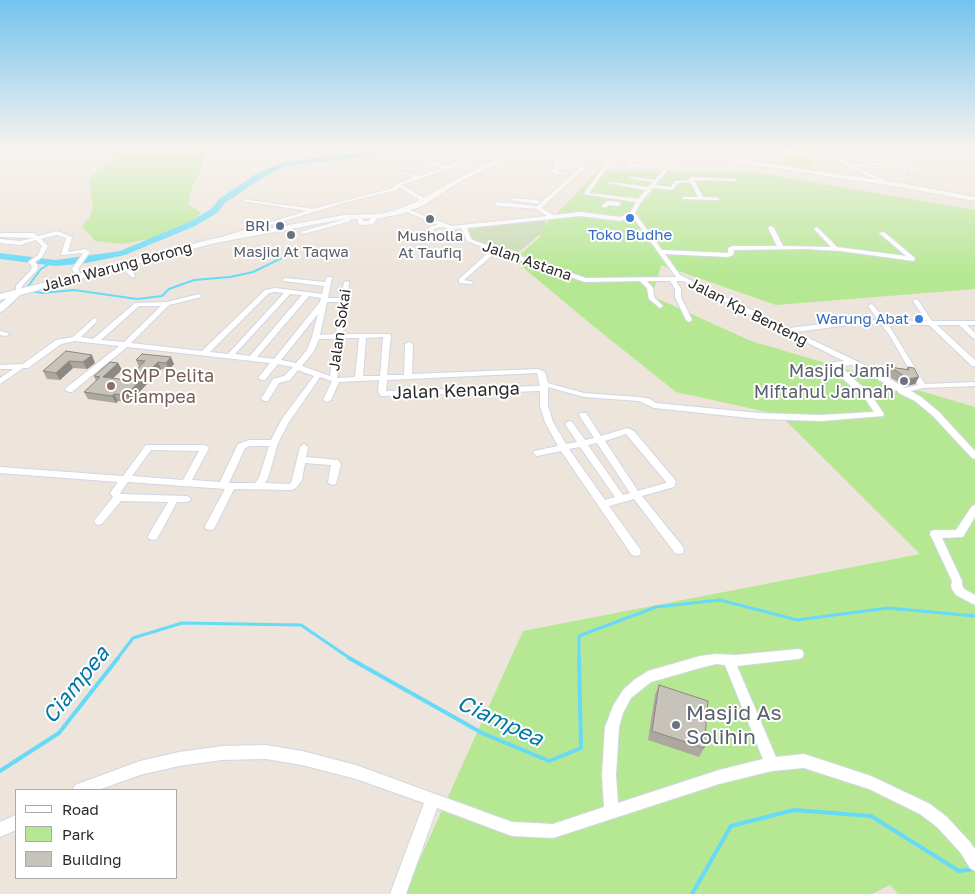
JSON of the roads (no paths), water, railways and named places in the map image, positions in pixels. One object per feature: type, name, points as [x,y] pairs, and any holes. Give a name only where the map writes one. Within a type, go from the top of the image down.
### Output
[{"type":"main road","name":"Jalan Warung Borong","points":[[0,297],[215,240],[405,210],[444,190]]},
{"type":"main road","points":[[922,190],[975,199]]},
{"type":"main road","name":"Jalan Warung Borong","points":[[0,309],[18,293]]},
{"type":"street","points":[[215,240],[314,210],[393,190]]},
{"type":"street","points":[[406,190],[425,201]]},
{"type":"street","points":[[538,208],[558,190]]},
{"type":"street","points":[[589,190],[586,194],[639,201]]},
{"type":"street","points":[[464,228],[586,214],[621,219],[632,214],[639,201],[649,190]]},
{"type":"street","points":[[697,190],[701,198]]},
{"type":"street","points":[[606,191],[639,201]]},
{"type":"street","points":[[684,198],[717,199]]},
{"type":"street","points":[[513,199],[544,202]]},
{"type":"street","points":[[244,200],[314,210]]},
{"type":"street","points":[[604,206],[608,203],[639,201]]},
{"type":"street","points":[[497,204],[538,208],[552,218]]},
{"type":"street","name":"Jalan Astana","points":[[405,210],[446,226],[464,228],[469,240],[580,279],[601,282],[682,279]]},
{"type":"street","name":"Jalan Kp. Benteng","points":[[632,214],[682,279],[870,371],[918,400],[936,414],[974,453]]},
{"type":"street","points":[[303,232],[347,219]]},
{"type":"street","points":[[424,237],[433,227],[446,226]]},
{"type":"street","points":[[771,228],[781,248]]},
{"type":"street","points":[[817,229],[835,248]]},
{"type":"street","points":[[0,242],[20,243],[57,233],[69,237],[64,254],[86,251],[75,269],[79,277]]},
{"type":"street","points":[[660,252],[728,255],[731,254],[731,248],[835,248],[913,259],[882,233]]},
{"type":"street","points":[[0,235],[30,234],[36,236],[45,248],[40,256],[31,262],[35,266],[34,270],[19,286],[18,293]]},
{"type":"street","points":[[471,283],[461,282],[461,280],[494,250]]},
{"type":"street","points":[[123,265],[133,276]]},
{"type":"street","points":[[265,399],[276,381],[286,379],[309,354],[316,337],[328,281],[285,280]]},
{"type":"street","points":[[672,280],[678,289],[678,297],[689,320]]},
{"type":"street","points":[[643,281],[650,288],[652,298],[660,306]]},
{"type":"street","name":"Jalan Sokai","points":[[327,400],[335,379],[347,282]]},
{"type":"street","points":[[204,354],[267,291],[288,292],[324,300],[346,300]]},
{"type":"street","points":[[231,355],[288,292]]},
{"type":"street","points":[[251,359],[306,295]]},
{"type":"street","points":[[96,340],[138,304],[167,304],[199,296]]},
{"type":"street","points":[[262,378],[324,300]]},
{"type":"street","points":[[916,301],[930,322],[975,364]]},
{"type":"street","points":[[69,390],[126,344],[167,304]]},
{"type":"street","points":[[871,306],[923,386]]},
{"type":"street","points":[[75,339],[95,320]]},
{"type":"street","points":[[786,331],[847,323],[975,323]]},
{"type":"street","points":[[961,323],[975,337]]},
{"type":"street","points":[[359,379],[363,335]]},
{"type":"street","points":[[316,337],[387,335],[383,379]]},
{"type":"street","points":[[0,367],[28,365],[59,342],[75,339],[275,361],[298,366],[318,376],[335,379],[383,379],[538,371],[541,372],[544,386],[546,414],[564,448],[636,552]]},
{"type":"street","points":[[408,377],[410,344]]},
{"type":"street","points":[[964,354],[975,354]]},
{"type":"street","points":[[544,386],[584,395],[647,400],[654,405],[794,418],[880,414],[867,395],[847,378],[837,364],[851,363]]},
{"type":"street","points":[[0,382],[20,367]]},
{"type":"street","points":[[456,375],[459,390]]},
{"type":"street","points":[[258,486],[263,478],[274,444],[289,414],[318,376]]},
{"type":"street","name":"Jalan Kenanga","points":[[383,379],[382,392],[387,395],[544,386]]},
{"type":"street","points":[[867,395],[923,386],[975,384]]},
{"type":"street","points":[[582,415],[636,496],[679,550]]},
{"type":"street","points":[[569,424],[621,499]]},
{"type":"street","points":[[537,453],[598,440],[629,431],[671,481],[671,485],[667,488],[602,504]]},
{"type":"street","points":[[210,526],[241,446],[249,443],[274,444]]},
{"type":"street","points":[[186,483],[204,447],[149,447],[115,493],[119,497],[186,499]]},
{"type":"street","points":[[0,470],[227,486],[288,488],[293,486],[302,460],[304,447]]},
{"type":"street","points":[[302,460],[335,462],[333,482]]},
{"type":"street","points":[[99,521],[119,497]]},
{"type":"street","points":[[153,536],[174,499]]},
{"type":"street","points":[[975,509],[959,534],[935,534],[958,580],[956,586],[960,592],[975,600]]},
{"type":"street","points":[[611,812],[609,775],[612,727],[618,710],[627,694],[648,677],[700,662],[798,654]]},
{"type":"street","points":[[729,661],[772,764]]},
{"type":"street","points":[[83,789],[140,768],[178,759],[222,753],[266,752],[302,758],[356,772],[512,829],[554,830],[719,777],[772,764],[804,761],[871,783],[925,809],[942,822],[965,847],[975,863]]},
{"type":"street","points":[[398,894],[433,799]]},
{"type":"street","points":[[0,830],[15,822]]},
{"type":"waterway","points":[[0,256],[56,263],[86,260],[122,253],[192,224],[214,211],[222,201],[239,190]]},
{"type":"waterway","points":[[31,291],[42,293],[74,290],[137,299],[162,296],[169,289],[194,280],[230,277],[253,272],[292,253]]},
{"type":"waterway","points":[[26,289],[41,269],[51,263]]},
{"type":"waterway","name":"Ciampea","points":[[579,658],[579,636],[656,607],[720,600],[797,620],[888,608],[975,616]]},
{"type":"waterway","name":"Ciampea","points":[[117,659],[133,638],[182,623],[301,625],[351,659]]},
{"type":"waterway","name":"Ciampea","points":[[0,771],[59,733],[118,658]]},
{"type":"waterway","name":"Ciampea","points":[[349,658],[482,733],[549,761],[581,748],[579,658]]},
{"type":"waterway","points":[[692,894],[731,826],[794,810],[871,816],[959,871],[975,869]]},
{"type":"place","name":"Toko Budhe","points":[[630,218]]},
{"type":"place","name":"Musholla At Taufiq","points":[[430,219]]},
{"type":"place","name":"BRI","points":[[280,226]]},
{"type":"place","name":"Masjid At Taqwa","points":[[291,235]]},
{"type":"place","name":"Warung Abat","points":[[919,319]]},
{"type":"place","name":"Masjid Jami' Miftahul Jannah","points":[[904,381]]},
{"type":"place","name":"SMP Pelita Ciampea","points":[[111,386]]},
{"type":"place","name":"Masjid As Solihin","points":[[676,725]]}]
